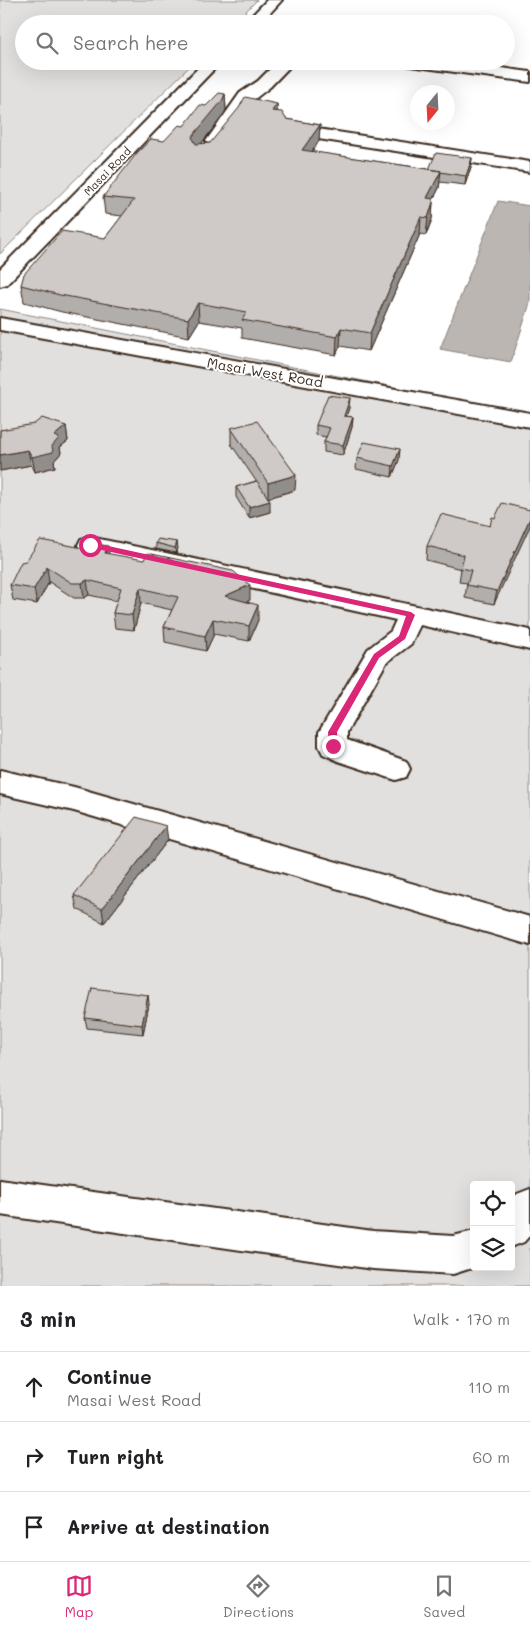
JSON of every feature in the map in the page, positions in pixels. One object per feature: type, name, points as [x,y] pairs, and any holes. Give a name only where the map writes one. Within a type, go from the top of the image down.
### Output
[{"type":"street","points":[[260,15],[275,0]]},
{"type":"street","name":"Masai Road","points":[[0,280],[205,70]]},
{"type":"street","points":[[203,156],[232,119],[242,102],[278,70]]},
{"type":"street","points":[[478,70],[530,77]]},
{"type":"street","points":[[292,130],[530,167]]},
{"type":"street","name":"Masai West Road","points":[[0,324],[530,420]]},
{"type":"street","points":[[90,545],[530,640]]},
{"type":"street","points":[[396,769],[333,746],[333,732],[376,656],[402,637],[411,615]]},
{"type":"street","points":[[0,782],[74,799],[530,930]]},
{"type":"street","points":[[0,1197],[373,1250],[453,1255],[470,1250]]},
{"type":"street","points":[[514,1226],[530,1207]]},
{"type":"shaded area","points":[[0,0],[257,0],[242,15],[15,15],[15,70],[186,70],[0,254]]},
{"type":"shaded area","points":[[498,201],[530,206],[530,303],[511,362],[440,349]]},
{"type":"shaded area","points":[[0,309],[530,414],[530,1286],[0,1286]]},
{"type":"building","points":[[219,93],[225,94],[222,101],[192,137],[196,144],[210,143],[239,108],[245,97],[277,104],[272,111],[282,112],[286,119],[320,125],[302,150],[441,171],[427,198],[433,199],[428,218],[421,217],[370,333],[341,328],[337,337],[242,320],[247,312],[198,303],[188,319],[60,295],[21,285],[24,274],[62,231],[105,238],[134,200],[103,197],[137,153],[151,139],[164,141],[179,125],[184,126],[200,105],[206,106]]},
{"type":"building","points":[[436,153],[472,158],[466,176],[429,169]]},
{"type":"building","points":[[328,395],[350,398],[344,416],[353,417],[343,445],[324,442],[330,428],[316,425]]},
{"type":"building","points":[[42,418],[66,426],[54,436],[59,438],[52,446],[53,452],[32,457],[28,450],[0,455],[0,430],[34,424]]},
{"type":"building","points":[[257,421],[296,475],[268,483],[231,428]]},
{"type":"building","points":[[364,442],[400,449],[393,466],[357,458]]},
{"type":"building","points":[[257,481],[270,501],[249,507],[236,487]]},
{"type":"building","points":[[502,503],[530,510],[530,518],[497,591],[467,585],[471,570],[461,568],[464,555],[427,546],[441,514],[490,526],[492,517],[495,518]]},
{"type":"building","points":[[158,539],[177,542],[175,548],[156,543]]},
{"type":"building","points":[[40,540],[83,548],[85,542],[108,546],[105,553],[144,560],[147,553],[233,571],[250,585],[225,596],[258,605],[249,626],[213,619],[205,636],[164,627],[178,597],[140,588],[132,615],[113,613],[121,588],[87,580],[82,583],[72,583],[47,567],[34,589],[10,585],[21,562],[26,561]]},
{"type":"building","points":[[136,817],[166,826],[102,909],[74,895]]},
{"type":"building","points":[[92,988],[148,995],[142,1025],[85,1018]]},
{"type":"route","points":[[90,545],[411,615],[402,637],[376,656],[333,732],[333,746]]}]
